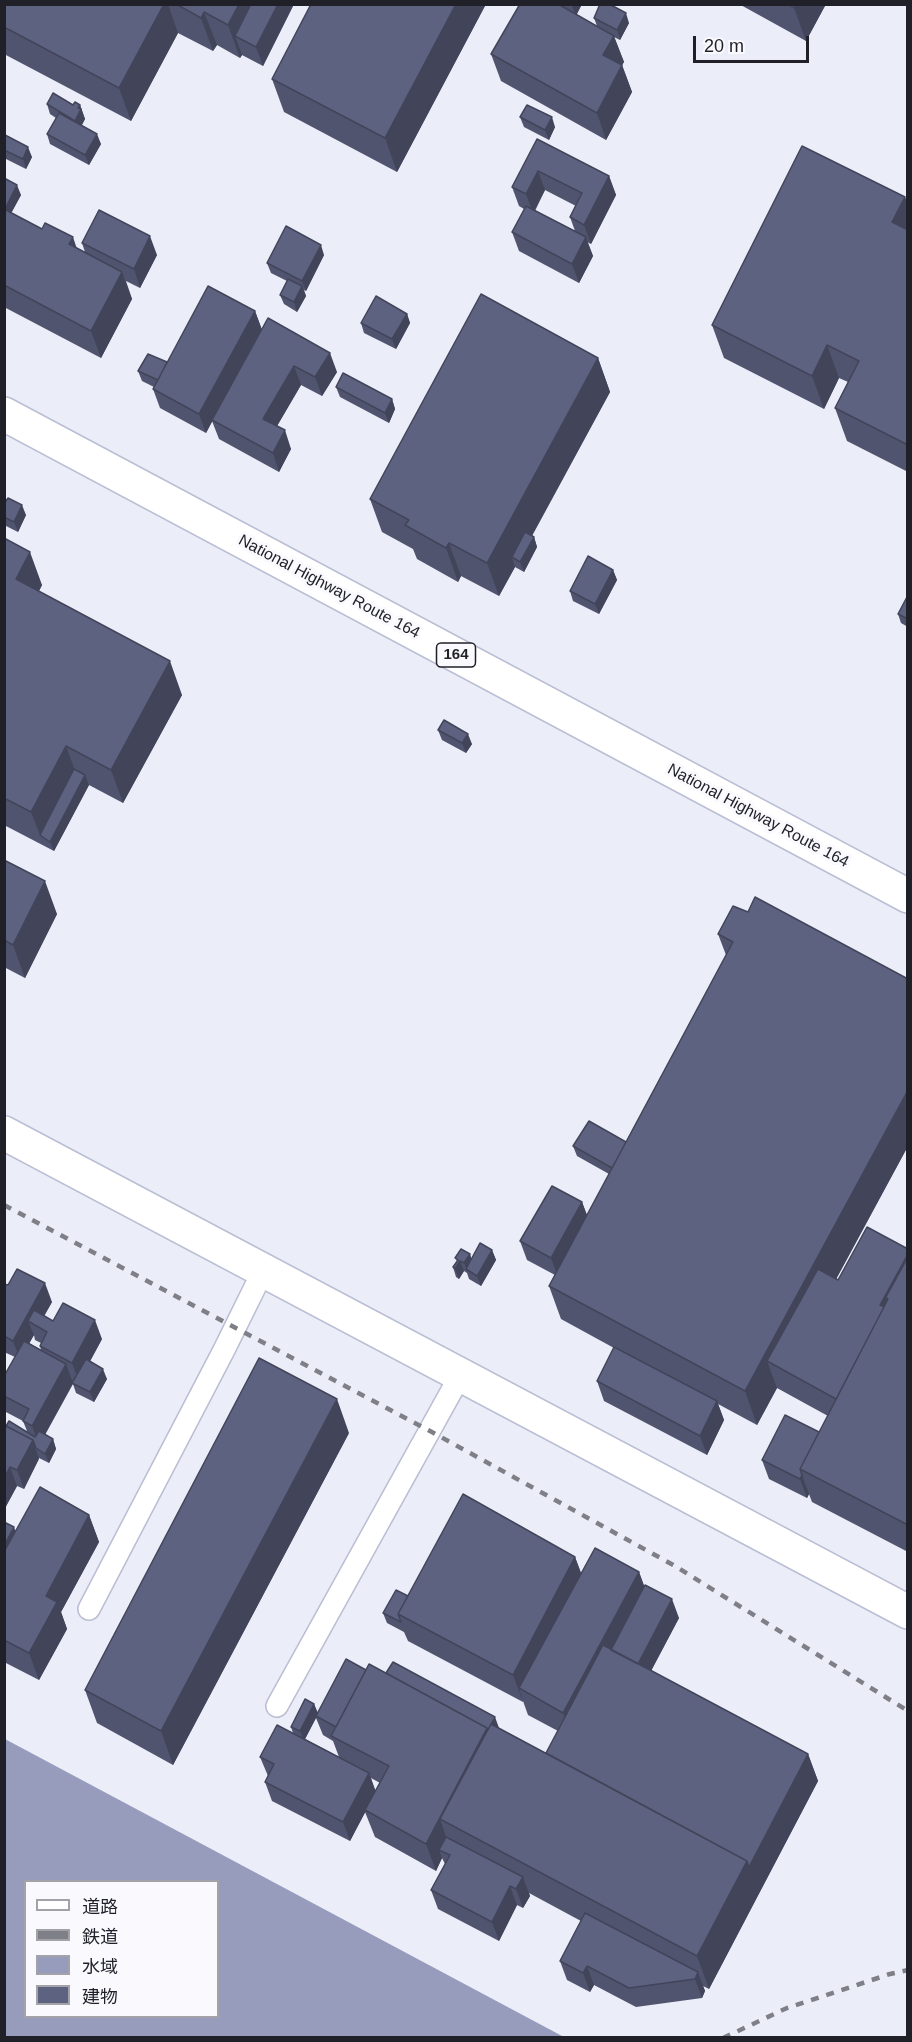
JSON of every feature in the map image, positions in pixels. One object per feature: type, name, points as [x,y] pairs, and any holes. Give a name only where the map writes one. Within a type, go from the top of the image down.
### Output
[{"type":"main road","name":"National Highway Route 164","points":[[4,414],[908,896]]},
{"type":"main road","points":[[4,1132],[908,1612]]},
{"type":"lane","points":[[89,1609],[263,1271]]},
{"type":"lane","points":[[277,1706],[460,1374]]},
{"type":"shaded area","points":[[4,5],[907,5],[907,2037],[564,2037],[5,1739]]},
{"type":"water","points":[[5,1739],[564,2037],[5,2037]]},
{"type":"building","points":[[4,4],[164,4],[119,88],[4,27]]},
{"type":"building","points":[[176,4],[239,4],[228,25],[204,12],[201,18]]},
{"type":"building","points":[[251,4],[278,4],[256,47],[235,36]]},
{"type":"building","points":[[311,4],[456,4],[385,138],[272,79]]},
{"type":"building","points":[[520,4],[558,4],[614,36],[603,55],[622,65],[597,113],[491,54]]},
{"type":"building","points":[[600,4],[609,4],[626,13],[617,30],[594,18]]},
{"type":"building","points":[[53,93],[73,105],[75,102],[80,105],[78,108],[81,109],[75,121],[47,104]]},
{"type":"building","points":[[527,105],[552,117],[545,130],[520,117]]},
{"type":"building","points":[[59,113],[97,134],[85,155],[47,134]]},
{"type":"building","points":[[5,135],[28,147],[23,159],[4,150]]},
{"type":"building","points":[[537,139],[609,176],[584,225],[570,217],[582,193],[538,171],[526,194],[512,187]]},
{"type":"building","points":[[802,146],[905,197],[892,222],[908,230],[908,445],[835,408],[859,361],[827,345],[812,376],[712,325]]},
{"type":"building","points":[[4,178],[17,185],[5,209],[4,209]]},
{"type":"building","points":[[526,206],[586,237],[572,264],[512,232]]},
{"type":"building","points":[[4,209],[42,229],[45,223],[73,237],[69,244],[122,272],[91,331],[4,285]]},
{"type":"building","points":[[99,210],[150,236],[134,269],[82,243]]},
{"type":"building","points":[[286,226],[321,245],[302,281],[267,263]]},
{"type":"building","points":[[288,279],[302,286],[294,302],[280,295]]},
{"type":"building","points":[[208,286],[255,311],[199,414],[153,389]]},
{"type":"building","points":[[481,294],[598,358],[487,563],[449,543],[446,548],[405,525],[409,520],[370,499]]},
{"type":"building","points":[[376,296],[407,314],[392,339],[361,323]]},
{"type":"building","points":[[268,318],[330,353],[315,377],[294,366],[263,419],[285,430],[273,453],[212,420]]},
{"type":"building","points":[[148,354],[167,362],[158,380],[138,371]]},
{"type":"building","points":[[343,373],[392,399],[385,413],[336,387]]},
{"type":"building","points":[[8,498],[22,505],[14,522],[4,517],[4,504]]},
{"type":"building","points":[[525,532],[534,537],[520,562],[512,557]]},
{"type":"building","points":[[4,538],[30,552],[16,579],[170,661],[111,770],[66,746],[31,812],[4,798]]},
{"type":"building","points":[[588,556],[613,570],[595,604],[570,591]]},
{"type":"building","points":[[908,595],[908,619],[898,614]]},
{"type":"building","points":[[444,720],[468,734],[462,743],[438,730]]},
{"type":"building","points":[[74,769],[85,775],[50,842],[40,835]]},
{"type":"building","points":[[4,860],[45,881],[13,945],[4,940]]},
{"type":"building","points":[[755,897],[908,979],[908,1090],[745,1391],[549,1286],[733,942],[718,934],[733,906],[748,912]]},
{"type":"building","points":[[589,1121],[626,1142],[612,1168],[573,1146]]},
{"type":"building","points":[[552,1186],[582,1202],[551,1258],[520,1241]]},
{"type":"building","points":[[867,1227],[908,1249],[908,1254],[880,1305],[884,1307],[836,1399],[767,1361],[818,1269],[838,1280]]},
{"type":"building","points":[[480,1243],[492,1250],[477,1276],[466,1269]]},
{"type":"building","points":[[461,1249],[470,1254],[464,1263],[460,1261],[455,1269],[453,1267],[458,1260],[455,1258]]},
{"type":"building","points":[[908,1257],[908,1525],[800,1469]]},
{"type":"building","points":[[17,1269],[45,1283],[13,1341],[4,1336],[4,1284],[8,1285]]},
{"type":"building","points":[[63,1303],[95,1320],[72,1363],[40,1346],[47,1332],[28,1321],[34,1310],[53,1321]]},
{"type":"building","points":[[24,1341],[66,1364],[32,1426],[23,1421],[29,1409],[4,1396],[4,1376]]},
{"type":"building","points":[[614,1347],[717,1401],[700,1436],[597,1381]]},
{"type":"building","points":[[259,1358],[337,1399],[161,1731],[85,1690]]},
{"type":"building","points":[[86,1359],[103,1369],[90,1392],[72,1383]]},
{"type":"building","points":[[785,1415],[819,1432],[800,1469],[802,1475],[800,1479],[762,1460]]},
{"type":"building","points":[[9,1421],[35,1437],[39,1431],[53,1439],[45,1454],[36,1448],[33,1440],[6,1426]]},
{"type":"building","points":[[4,1425],[33,1440],[17,1470],[10,1467],[4,1478]]},
{"type":"building","points":[[40,1487],[89,1515],[46,1596],[57,1602],[29,1653],[4,1640],[4,1552]]},
{"type":"building","points":[[463,1494],[575,1557],[513,1675],[398,1614]]},
{"type":"building","points":[[4,1522],[14,1527],[4,1546]]},
{"type":"building","points":[[595,1548],[639,1572],[563,1713],[519,1688]]},
{"type":"building","points":[[645,1585],[672,1599],[638,1664],[611,1650]]},
{"type":"building","points":[[396,1590],[408,1596],[398,1614],[401,1622],[383,1613]]},
{"type":"building","points":[[603,1645],[808,1754],[749,1867],[747,1861],[546,1753]]},
{"type":"building","points":[[346,1659],[366,1670],[336,1727],[316,1716]]},
{"type":"building","points":[[393,1662],[495,1717],[488,1730],[386,1673]]},
{"type":"building","points":[[369,1664],[487,1728],[426,1844],[365,1810],[389,1766],[331,1736]]},
{"type":"building","points":[[305,1699],[314,1704],[300,1731],[291,1727]]},
{"type":"building","points":[[491,1724],[747,1861],[697,1956],[440,1819]]},
{"type":"building","points":[[277,1725],[369,1773],[343,1822],[265,1782],[274,1764],[260,1757]]},
{"type":"building","points":[[446,1837],[523,1877],[516,1889],[510,1886],[492,1922],[431,1890],[450,1855],[439,1850]]},
{"type":"building","points":[[585,1913],[698,1972],[695,1979],[629,1988],[587,1966],[583,1973],[560,1961]]},
{"type":"railway","points":[[4,1205],[430,1431],[675,1566],[908,1711]]},
{"type":"railway","points":[[723,2038],[787,2008],[908,1970]]}]
